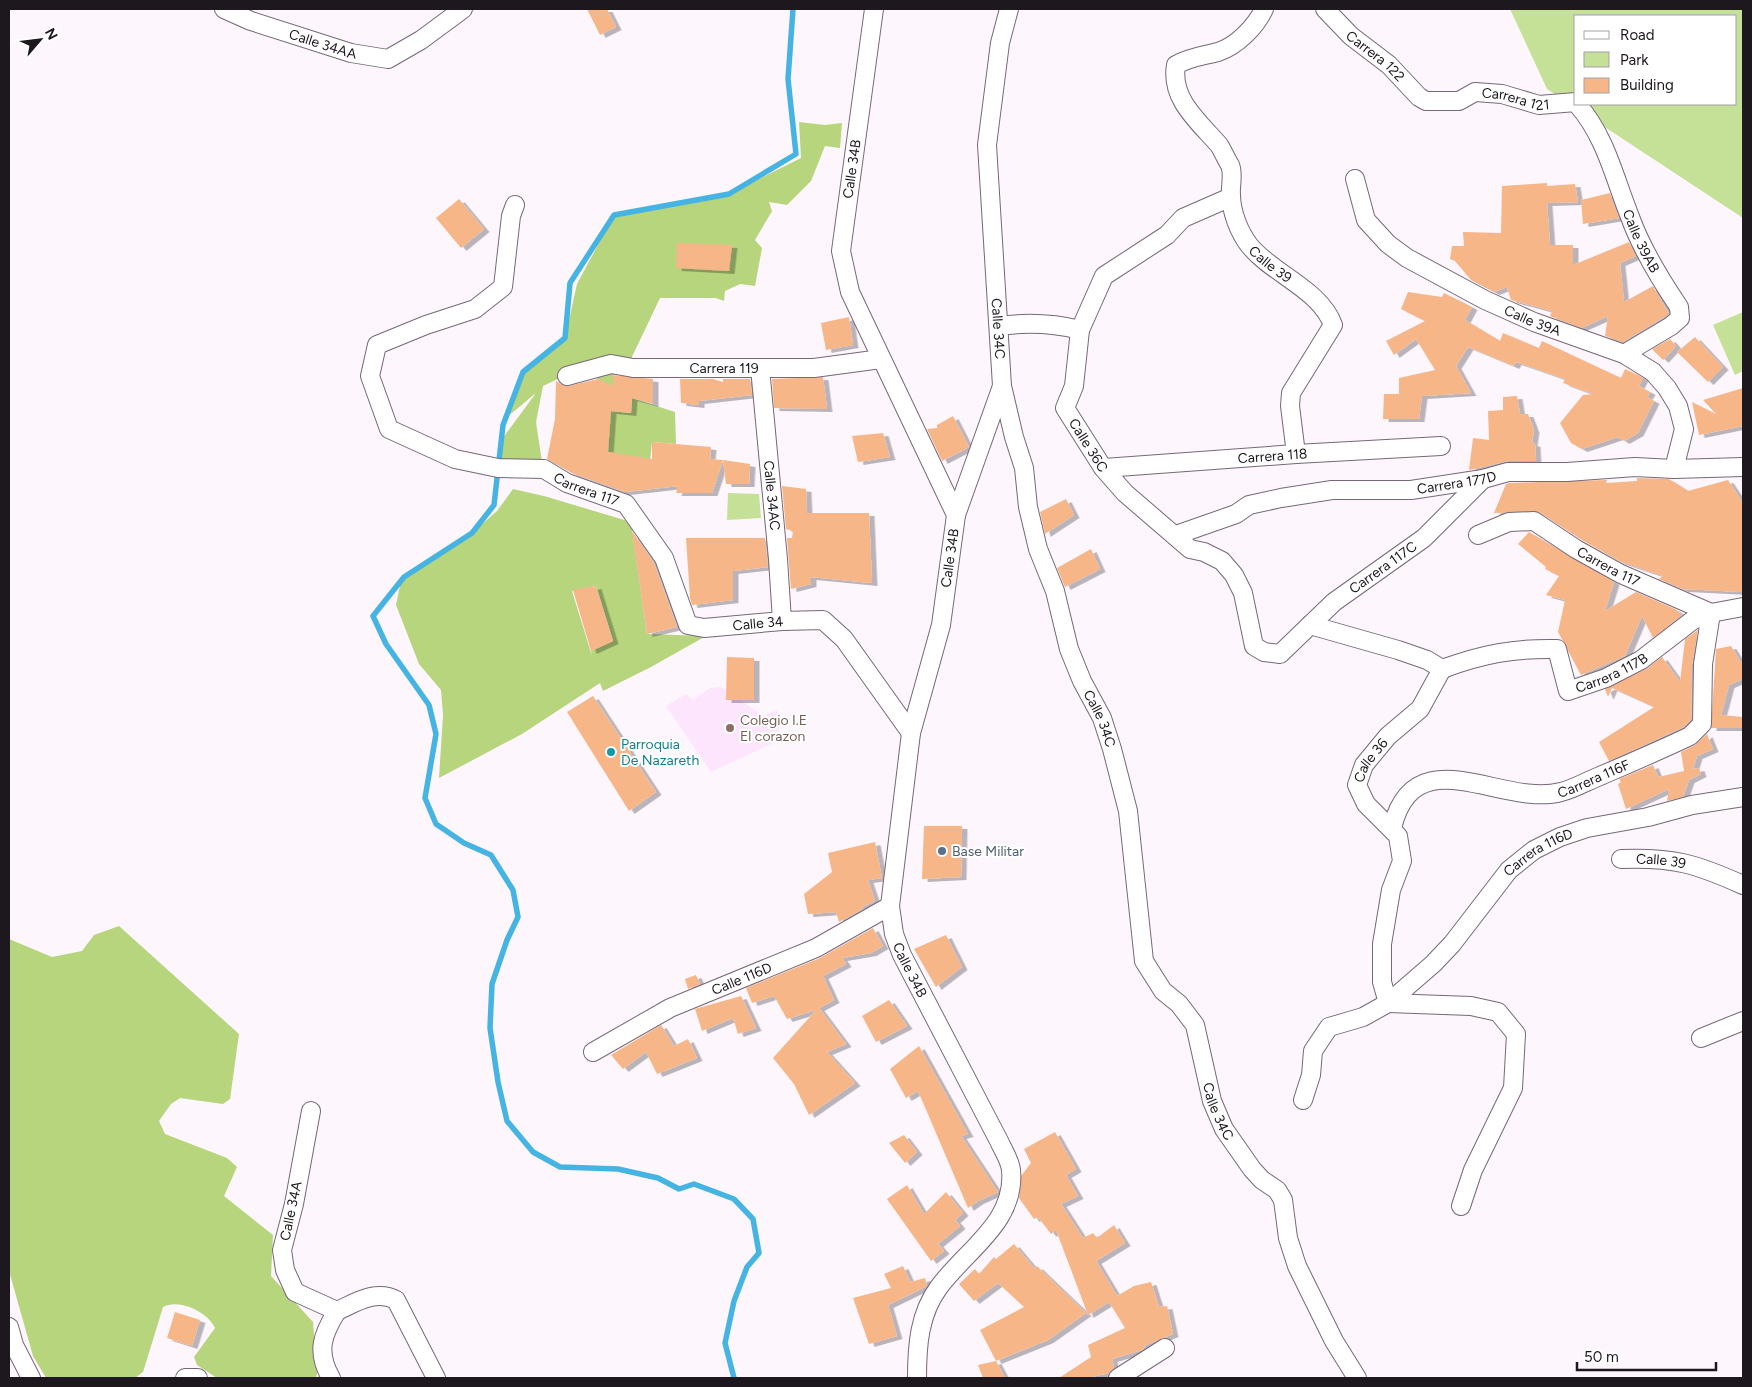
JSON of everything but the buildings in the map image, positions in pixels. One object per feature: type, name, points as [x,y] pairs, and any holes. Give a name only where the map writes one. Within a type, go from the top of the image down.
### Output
[{"type":"street","name":"Calle 34AA","points":[[224,9],[251,20],[352,53],[388,59],[421,40],[463,9]]},
{"type":"street","name":"Calle 34B","points":[[874,9],[841,251],[850,292],[956,515]]},
{"type":"street","name":"Calle 34C","points":[[1009,9],[1000,43],[987,145],[1002,386],[1014,437],[1024,468],[1028,506],[1038,549],[1055,592],[1069,649],[1107,734],[1128,812],[1144,962],[1163,991],[1179,1004],[1195,1025],[1212,1101],[1224,1129],[1252,1169],[1262,1180],[1277,1190],[1283,1200],[1288,1238],[1297,1266],[1334,1341],[1357,1378]]},
{"type":"street","name":"Calle 39","points":[[1264,9],[1248,32],[1221,51],[1187,58],[1176,65],[1174,78],[1186,108],[1208,136],[1219,146],[1231,169],[1231,197],[1238,225],[1249,245],[1287,278],[1300,285],[1330,317],[1333,325],[1291,394],[1290,406],[1296,454]]},
{"type":"street","name":"Carrera 122","points":[[1324,9],[1351,36],[1389,65],[1419,97],[1426,101]]},
{"type":"street","name":"Carrera 121","points":[[1426,101],[1459,101],[1475,92],[1502,94],[1539,106],[1561,102],[1574,103]]},
{"type":"street","name":"Calle 39AB","points":[[1579,105],[1593,122],[1641,246],[1679,307],[1680,318],[1672,326],[1624,354]]},
{"type":"street","name":"Calle 39A","points":[[1354,179],[1366,220],[1388,244],[1407,258],[1485,300],[1534,322],[1624,354],[1653,372],[1667,388],[1678,406],[1684,429],[1674,470]]},
{"type":"street","name":"Calle 36C","points":[[1231,197],[1183,218],[1167,235],[1104,276],[1080,330],[1074,386],[1064,408],[1104,468],[1125,493],[1190,549],[1204,552],[1222,561],[1234,575],[1243,593],[1254,646],[1264,652],[1280,654]]},
{"type":"street","name":"Carrera 117","points":[[516,205],[511,216],[503,287],[475,309],[426,325],[377,345],[370,376],[389,429],[455,459],[498,468],[544,469],[567,483],[626,504]]},
{"type":"street","points":[[999,326],[1026,322],[1054,324],[1080,330]]},
{"type":"street","name":"Carrera 119","points":[[567,376],[611,364],[633,368],[814,368],[881,359]]},
{"type":"street","name":"Calle 34AC","points":[[760,368],[782,621]]},
{"type":"street","name":"Calle 34B","points":[[917,1378],[917,1348],[923,1318],[938,1287],[1000,1220],[1010,1196],[1011,1168],[999,1141],[902,955],[894,934],[890,906],[911,733],[941,624],[956,515],[1002,386]]},
{"type":"street","name":"Carrera 118","points":[[1104,468],[1440,446]]},
{"type":"street","name":"Carrera 177D","points":[[1176,535],[1236,514],[1249,505],[1332,490],[1411,490],[1483,479],[1508,472],[1567,472],[1635,467],[1674,470],[1743,467]]},
{"type":"street","name":"Carrera 117C","points":[[1280,654],[1334,602],[1424,538],[1483,479]]},
{"type":"street","name":"Calle 34","points":[[626,504],[664,558],[688,626],[704,628],[782,621],[823,620],[844,639],[911,733]]},
{"type":"street","name":"Carrera 117","points":[[1478,535],[1508,522],[1534,521],[1576,549],[1621,574],[1711,613]]},
{"type":"street","points":[[1711,613],[1743,607]]},
{"type":"street","name":"Carrera 117B","points":[[1442,669],[1470,658],[1498,651],[1528,648],[1557,649],[1568,691],[1606,678],[1641,660],[1693,620],[1711,613]]},
{"type":"street","name":"Carrera 116F","points":[[1392,828],[1396,812],[1412,790],[1434,779],[1456,780],[1534,795],[1561,792],[1690,736],[1702,724],[1703,664],[1711,613]]},
{"type":"street","points":[[1310,625],[1398,650],[1427,660],[1442,669]]},
{"type":"street","name":"Calle 36","points":[[1388,1004],[1382,982],[1382,944],[1392,890],[1402,861],[1398,836],[1366,804],[1356,784],[1364,764],[1388,736],[1420,709],[1442,669]]},
{"type":"street","name":"Carrera 116D","points":[[1388,1004],[1445,950],[1509,870],[1534,850],[1560,837],[1588,828],[1648,817],[1692,805],[1743,797]]},
{"type":"street","name":"Calle 39","points":[[1621,859],[1658,858],[1701,866],[1743,885]]},
{"type":"street","name":"Calle 116D","points":[[593,1052],[670,1008],[816,948],[890,906]]},
{"type":"street","points":[[1303,1100],[1311,1075],[1313,1051],[1329,1027],[1364,1017],[1388,1004],[1471,1006],[1498,1012],[1516,1034],[1513,1088],[1473,1170],[1461,1206]]},
{"type":"street","points":[[1701,1038],[1743,1021]]},
{"type":"street","name":"Calle 34A","points":[[310,1111],[294,1204],[282,1250],[285,1270],[295,1292],[337,1311]]},
{"type":"street","points":[[330,1378],[323,1357],[322,1343],[337,1311],[366,1298],[388,1296],[396,1300],[436,1378]]},
{"type":"street","points":[[9,1327],[14,1345],[31,1378]]},
{"type":"street","points":[[1118,1378],[1165,1348]]},
{"type":"street","points":[[185,1378],[198,1378]]},
{"type":"shaded area","name":"Colegio I.E El corazon","points":[[721,687],[764,716],[777,710],[780,740],[711,772],[666,706],[686,694],[693,700],[710,688]]},
{"type":"green space","points":[[1510,9],[1743,9],[1743,218],[1547,89]]},
{"type":"green space","points":[[799,122],[825,125],[842,123],[840,148],[825,146],[811,181],[787,205],[769,202],[772,211],[755,240],[762,248],[755,286],[740,284],[725,291],[724,301],[716,298],[660,298],[630,361],[566,375],[543,386],[536,422],[543,469],[499,468],[502,439],[536,393],[506,418],[523,372],[565,338],[577,284],[614,215],[729,194],[801,158]]},
{"type":"green space","points":[[1743,312],[1743,371],[1735,375],[1713,325]]},
{"type":"green space","points":[[614,371],[611,411],[631,413],[632,398],[675,412],[676,444],[652,442],[650,461],[608,452],[592,438],[598,379],[588,374]]},
{"type":"green space","points":[[513,489],[544,496],[631,522],[647,634],[706,636],[603,691],[600,683],[522,734],[439,778],[443,715],[441,690],[419,664],[396,605],[401,581],[472,533],[497,511]],"holes":[[[596,586],[613,641],[591,651],[592,656],[572,591]]]},
{"type":"green space","points":[[728,493],[759,494],[761,518],[727,520]]},
{"type":"green space","points":[[119,926],[239,1034],[230,1099],[223,1104],[180,1098],[171,1104],[159,1121],[165,1134],[227,1158],[237,1167],[224,1196],[273,1235],[271,1276],[313,1322],[316,1378],[217,1378],[197,1365],[194,1357],[215,1328],[200,1312],[185,1305],[177,1304],[163,1307],[143,1372],[135,1378],[46,1378],[33,1356],[9,1271],[9,939],[52,957],[82,951],[94,935]]},
{"type":"waterway","points":[[734,1378],[725,1343],[734,1301],[747,1267],[759,1253],[753,1219],[734,1199],[694,1184],[679,1189],[658,1178],[618,1169],[560,1167],[533,1152],[507,1121],[498,1082],[490,1028],[492,984],[507,940],[518,917],[513,890],[491,855],[464,843],[436,824],[425,798],[436,734],[429,705],[386,644],[373,616],[404,577],[472,533],[494,505],[503,425],[523,372],[565,338],[570,283],[614,215],[729,194],[796,154],[788,79],[793,9]]},
{"type":"place","name":"Colegio I.E El corazon","points":[[730,728]]},
{"type":"place","name":"Parroquia De Nazareth","points":[[611,752]]},
{"type":"place","name":"Base Militar","points":[[942,851]]}]
